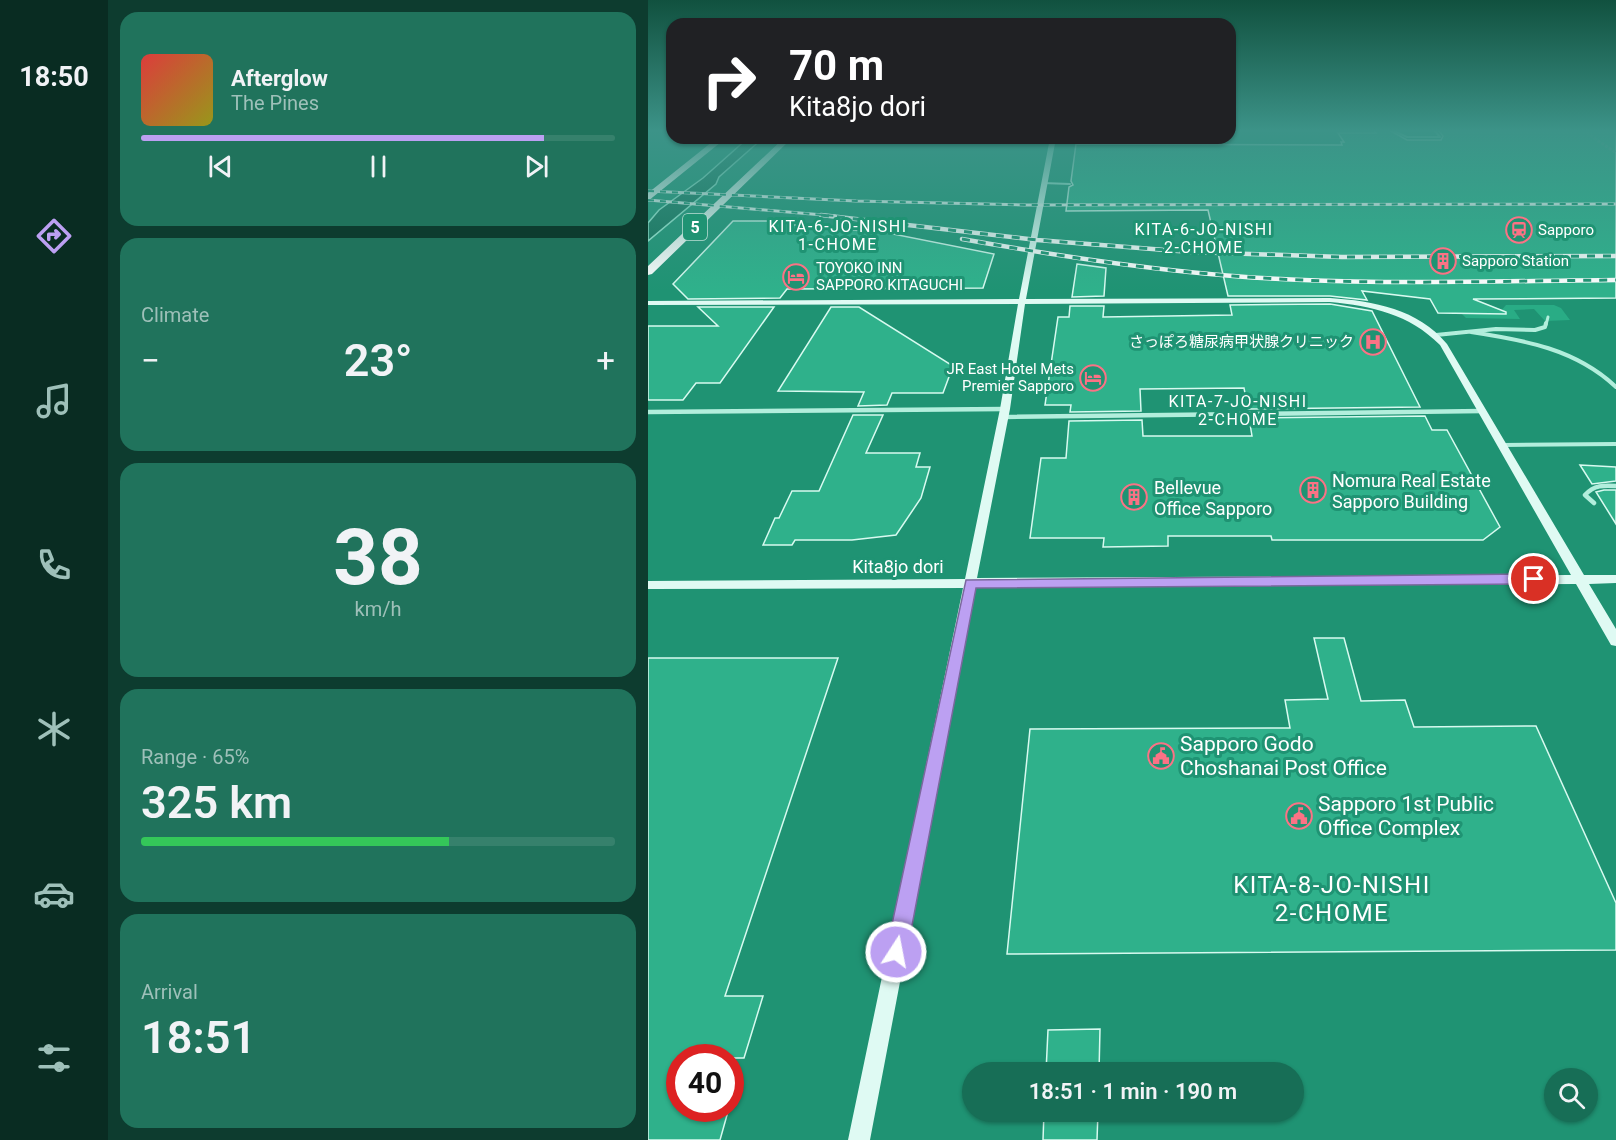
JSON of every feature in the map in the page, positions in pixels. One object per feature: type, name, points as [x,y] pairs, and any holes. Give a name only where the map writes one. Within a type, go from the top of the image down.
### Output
[{"type":"highway","points":[[648,198],[666,183]]},
{"type":"highway","name":"5","points":[[648,272],[741,183]]},
{"type":"street","points":[[859,1140],[1004,413],[1044,183]]},
{"type":"street","points":[[648,303],[1355,302],[1372,304],[1404,314],[1436,335],[1483,411],[1616,641]]},
{"type":"street","points":[[648,412],[1483,411]]},
{"type":"street","name":"Kita8jo dori","points":[[648,585],[1616,579]]},
{"type":"lane","points":[[1049,183],[1070,184]]},
{"type":"lane","points":[[1436,335],[1496,329],[1535,330],[1545,327],[1548,317]]},
{"type":"lane","points":[[1471,332],[1509,338],[1555,350],[1594,370],[1616,387]]},
{"type":"lane","points":[[1503,445],[1616,444]]},
{"type":"lane","points":[[1594,503],[1585,495],[1590,489],[1596,486],[1616,486]]},
{"type":"shaded area","points":[[696,183],[716,183],[648,241],[648,223],[659,210]]},
{"type":"shaded area","points":[[1506,305],[1554,305],[1561,308],[1570,320],[1545,321],[1534,309],[1514,310],[1520,319],[1466,318],[1461,313],[1500,312]]},
{"type":"building","name":"Sapporo Station","points":[[1072,183],[1616,183],[1616,298],[1473,299],[1506,312],[1506,314],[1438,313],[1430,299],[1362,291],[1367,300],[1330,296],[1228,296],[1208,210],[1066,211],[1069,187],[1073,185]]},
{"type":"building","points":[[733,221],[775,221],[800,226],[865,231],[868,229],[994,254],[983,288],[787,289],[780,298],[688,299],[673,284]]},
{"type":"building","points":[[1077,264],[1106,268],[1104,296],[1072,297]]},
{"type":"building","points":[[1330,304],[1372,311],[1420,407],[1248,409],[1244,388],[1140,389],[1141,411],[1070,412],[1071,405],[1045,405],[1058,317],[1069,317],[1070,306],[1104,306],[1103,317],[1232,315],[1230,305]]},
{"type":"building","points":[[698,307],[774,307],[720,383],[696,383],[683,400],[648,400],[648,326],[718,326]]},
{"type":"building","points":[[831,307],[859,307],[953,366],[943,393],[892,393],[887,405],[858,406],[864,392],[778,391]]},
{"type":"building","points":[[853,415],[883,415],[866,453],[920,453],[916,467],[930,467],[921,498],[896,535],[852,540],[795,540],[792,545],[763,545],[775,518],[779,518],[792,491],[819,491]]},
{"type":"building","points":[[1425,416],[1432,430],[1447,430],[1500,527],[1483,540],[1272,540],[1271,536],[1168,536],[1168,546],[1103,547],[1104,538],[1030,538],[1041,458],[1066,458],[1069,421],[1142,420],[1143,436],[1252,436],[1249,418]]},
{"type":"building","points":[[1580,465],[1616,467],[1616,481],[1592,484]]},
{"type":"building","points":[[1616,490],[1616,524],[1596,492]]},
{"type":"building","name":"Sapporo 1st Public Office Complex","points":[[1314,638],[1344,638],[1361,701],[1405,700],[1414,727],[1536,726],[1616,903],[1616,950],[1007,954],[1030,729],[1290,728],[1285,700],[1328,699]]},
{"type":"building","points":[[648,658],[838,658],[725,996],[763,996],[744,1058],[744,1044],[666,1044],[666,1122],[725,1122],[720,1140],[648,1140]]},
{"type":"building","points":[[1100,1029],[1099,1062],[1046,1062],[1048,1030]]},
{"type":"building","points":[[1044,1122],[1098,1122],[1097,1140],[1043,1140]]},
{"type":"railway","points":[[648,191],[856,201],[1026,205],[1616,204]]},
{"type":"railway","points":[[648,200],[835,216]]},
{"type":"railway","points":[[821,215],[1037,240],[1191,252],[1342,257],[1616,256]]},
{"type":"railway","points":[[962,239],[1131,265],[1281,279],[1424,282],[1616,280]]},
{"type":"place","name":"Sapporo","points":[[1519,230]]},
{"type":"place","name":"Sapporo Station","points":[[1443,261]]},
{"type":"place","name":"TOYOKO INN SAPPORO KITAGUCHI","points":[[796,277]]},
{"type":"place","name":"さっぽろ糖尿病甲状腺クリニック","points":[[1373,342]]},
{"type":"place","name":"JR East Hotel Mets Premier Sapporo","points":[[1093,378]]},
{"type":"place","name":"Nomura Real Estate Sapporo Building","points":[[1313,490]]},
{"type":"place","name":"Bellevue Office Sapporo","points":[[1134,497]]},
{"type":"place","name":"Sapporo Godo Choshanai Post Office","points":[[1161,756]]},
{"type":"place","name":"Sapporo 1st Public Office Complex","points":[[1299,816]]},
{"type":"district","name":"KITA-6-JO-NISHI 1-CHOME","points":[[838,235]]},
{"type":"district","name":"KITA-6-JO-NISHI 2-CHOME","points":[[1204,238]]},
{"type":"district","name":"KITA-7-JO-NISHI 2-CHOME","points":[[1238,410]]},
{"type":"district","name":"KITA-8-JO-NISHI 2-CHOME","points":[[1332,899]]},
{"type":"route","points":[[896,952],[970,583],[1534,579]]}]
